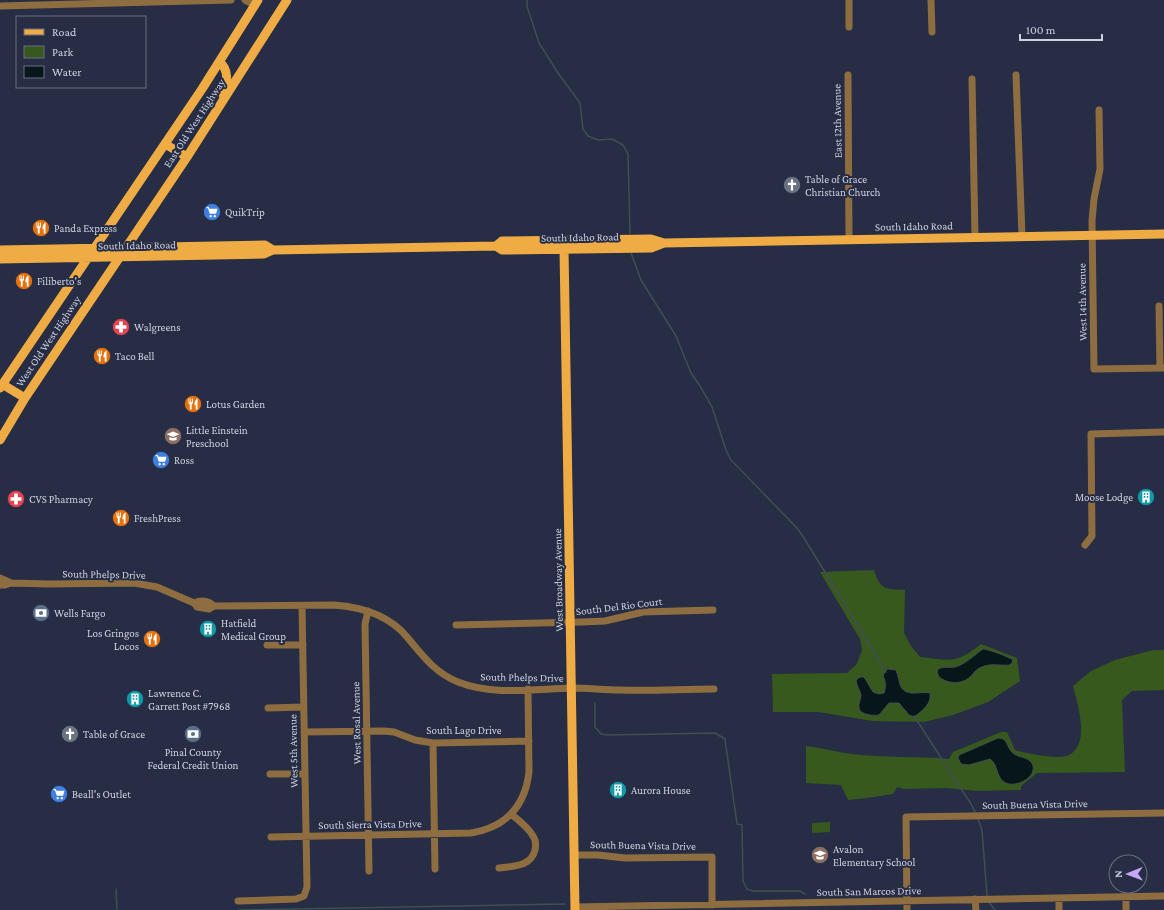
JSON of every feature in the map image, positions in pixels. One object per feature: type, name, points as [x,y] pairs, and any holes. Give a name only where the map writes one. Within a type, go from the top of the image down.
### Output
[{"type":"main road","name":"East Old West Highway","points":[[119,257],[187,157],[287,0]]},
{"type":"main road","name":"East Old West Highway","points":[[94,248],[165,144],[257,3]]},
{"type":"main road","points":[[217,110],[227,82],[225,68],[223,64],[219,62]]},
{"type":"main road","points":[[165,144],[187,157]]},
{"type":"main road","name":"South Idaho Road","points":[[496,246],[502,241],[629,243],[651,248],[664,242],[1164,234]]},
{"type":"main road","name":"South Idaho Road","points":[[0,259],[264,254],[272,250],[496,246],[502,250],[564,250],[629,243]]},
{"type":"main road","name":"South Idaho Road","points":[[0,250],[265,246],[272,250]]},
{"type":"main road","name":"West Old West Highway","points":[[1,386],[94,248]]},
{"type":"main road","name":"West Broadway Avenue","points":[[564,250],[575,908]]},
{"type":"main road","name":"West Old West Highway","points":[[0,440],[25,398],[119,257]]},
{"type":"main road","points":[[1,386],[25,398]]},
{"type":"street","points":[[0,6],[63,2],[231,0]]},
{"type":"street","points":[[245,0],[257,3]]},
{"type":"street","points":[[849,0],[849,27]]},
{"type":"street","points":[[931,0],[932,32]]},
{"type":"street","name":"East 12th Avenue","points":[[848,75],[849,239]]},
{"type":"street","points":[[1016,75],[1022,236]]},
{"type":"street","points":[[972,79],[975,237]]},
{"type":"street","name":"West 14th Avenue","points":[[1099,110],[1100,169],[1093,206],[1092,235],[1094,370],[1162,368]]},
{"type":"street","points":[[1159,306],[1162,368]]},
{"type":"street","points":[[1085,545],[1092,536],[1091,434],[1164,432]]},
{"type":"street","name":"South Phelps Drive","points":[[0,578],[11,583]]},
{"type":"street","name":"South Phelps Drive","points":[[0,585],[11,583],[49,584],[134,582],[150,585],[194,603],[197,607],[209,609],[214,606],[302,606],[334,604],[350,606],[368,611],[391,623],[406,636],[428,663],[451,680],[486,690],[572,688],[620,690],[714,689]]},
{"type":"street","name":"West 5th Avenue","points":[[238,901],[296,900],[304,896],[307,887],[302,606]]},
{"type":"street","name":"South Del Rio Court","points":[[456,625],[605,621],[643,612],[713,610]]},
{"type":"street","name":"West Rosal Avenue","points":[[368,611],[365,624],[369,871]]},
{"type":"street","points":[[267,645],[303,644]]},
{"type":"street","name":"South Sierra Vista Drive","points":[[271,837],[472,833],[484,831],[494,827],[511,814],[518,806],[528,784],[528,689]]},
{"type":"street","points":[[268,708],[303,707]]},
{"type":"street","name":"South Lago Drive","points":[[304,732],[394,732],[414,740],[433,743],[529,741]]},
{"type":"street","points":[[433,743],[436,869]]},
{"type":"street","points":[[270,774],[305,774]]},
{"type":"street","name":"South Buena Vista Drive","points":[[906,901],[906,817],[1164,813]]},
{"type":"street","points":[[499,868],[525,864],[534,854],[536,848],[536,842],[531,832],[511,814]]},
{"type":"street","name":"South Buena Vista Drive","points":[[574,855],[598,855],[626,858],[712,857],[712,905]]},
{"type":"street","name":"South San Marcos Drive","points":[[575,908],[712,905],[777,907],[846,902],[1164,896]]},
{"type":"street","points":[[1126,897],[1126,910]]},
{"type":"street","points":[[1059,898],[1059,910]]},
{"type":"street","points":[[976,899],[976,910]]},
{"type":"street","points":[[906,901],[907,910]]},
{"type":"street","points":[[846,902],[846,910]]},
{"type":"green space","points":[[874,570],[876,577],[884,587],[888,589],[905,590],[904,633],[911,646],[920,657],[952,660],[965,655],[981,644],[1017,658],[1020,681],[988,702],[953,715],[924,722],[873,721],[818,712],[773,712],[772,674],[847,673],[857,664],[862,650],[860,639],[820,572]]},
{"type":"green space","points":[[1153,650],[1164,650],[1164,690],[1132,691],[1122,700],[1125,772],[1037,773],[1021,786],[1021,790],[977,791],[946,788],[904,789],[897,787],[893,794],[848,800],[841,785],[806,783],[806,746],[864,755],[949,759],[953,752],[1001,732],[1007,732],[1015,750],[1051,757],[1069,755],[1076,750],[1081,733],[1081,722],[1073,686],[1091,671],[1115,660]]},
{"type":"green space","points":[[830,822],[830,832],[812,833],[812,823]]},
{"type":"water","points":[[983,649],[1003,655],[1013,660],[1012,663],[1010,665],[992,665],[982,667],[966,680],[954,683],[939,677],[937,672],[938,669],[959,666]]},
{"type":"water","points":[[888,669],[896,670],[901,687],[907,692],[930,693],[928,704],[914,717],[909,715],[899,703],[889,703],[879,715],[868,714],[860,710],[859,705],[861,695],[856,680],[860,677],[864,677],[873,692],[879,694],[884,693],[885,680],[883,676],[885,671]]},
{"type":"water","points":[[998,738],[1004,739],[1014,754],[1031,762],[1033,772],[1026,780],[1015,784],[1004,782],[1001,780],[993,761],[990,759],[969,765],[961,764],[958,758],[959,755]]},
{"type":"waterway","points":[[527,0],[527,6],[539,43],[558,73],[580,103],[583,129],[588,136],[598,140],[612,139],[623,145],[628,154],[630,233]]},
{"type":"waterway","points":[[631,253],[641,280],[676,336],[691,373],[712,407],[726,450],[731,460],[797,528],[886,672]]},
{"type":"waterway","points":[[595,703],[595,727],[601,734],[715,733],[725,739],[737,824],[742,825],[743,881],[747,889],[753,891],[800,891],[805,894]]},
{"type":"waterway","points":[[914,716],[976,814]]},
{"type":"waterway","points":[[978,819],[982,830],[987,896]]},
{"type":"waterway","points":[[116,889],[117,910]]},
{"type":"waterway","points":[[989,902],[995,910]]},
{"type":"waterway","points":[[238,910],[565,904]]},
{"type":"place","name":"Table of Grace Christian Church","points":[[792,185]]},
{"type":"place","name":"QuikTrip","points":[[212,212]]},
{"type":"place","name":"Panda Express","points":[[41,228]]},
{"type":"place","name":"Filiberto's","points":[[24,281]]},
{"type":"place","name":"Walgreens","points":[[121,327]]},
{"type":"place","name":"Taco Bell","points":[[102,356]]},
{"type":"place","name":"Lotus Garden","points":[[193,404]]},
{"type":"place","name":"Little Einstein Preschool","points":[[173,436]]},
{"type":"place","name":"Ross","points":[[161,460]]},
{"type":"place","name":"Moose Lodge","points":[[1146,497]]},
{"type":"place","name":"CVS Pharmacy","points":[[16,499]]},
{"type":"place","name":"FreshPress","points":[[121,518]]},
{"type":"place","name":"Wells Fargo","points":[[41,613]]},
{"type":"place","name":"Hatfield Medical Group","points":[[208,629]]},
{"type":"place","name":"Los Gringos Locos","points":[[152,639]]},
{"type":"place","name":"Lawrence C. Garrett Post #7968","points":[[135,699]]},
{"type":"place","name":"Table of Grace","points":[[70,734]]},
{"type":"place","name":"Pinal County Federal Credit Union","points":[[193,734]]},
{"type":"place","name":"Aurora House","points":[[618,790]]},
{"type":"place","name":"Beall's Outlet","points":[[59,794]]},
{"type":"place","name":"Avalon Elementary School","points":[[820,855]]}]
